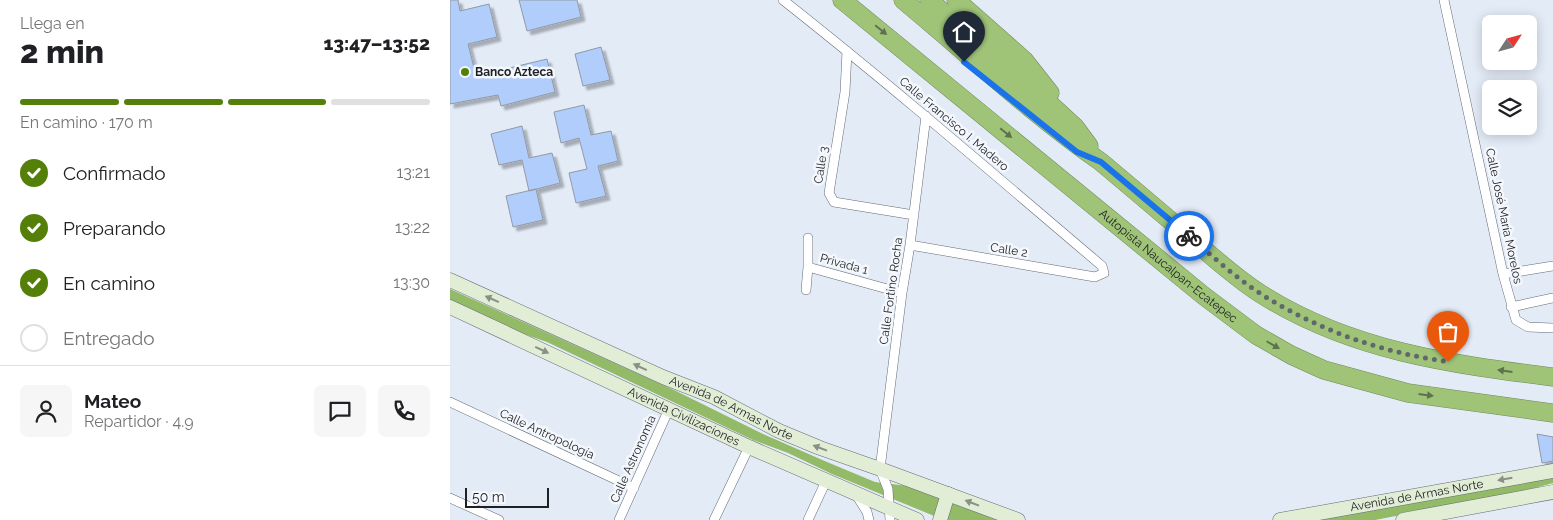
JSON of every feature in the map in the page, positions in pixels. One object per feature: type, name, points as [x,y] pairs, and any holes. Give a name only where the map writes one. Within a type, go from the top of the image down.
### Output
[{"type":"highway","name":"Autopista Naucalpan-Ecatepec","points":[[842,0],[1204,296],[1256,334],[1291,355],[1324,370],[1408,393],[1553,413]]},
{"type":"highway","points":[[890,0],[999,91],[1077,152],[1101,162]]},
{"type":"highway","points":[[903,0],[1004,85],[1260,293],[1304,318],[1351,338],[1402,353],[1478,367],[1553,377]]},
{"type":"highway","points":[[917,0],[1081,140],[1101,162]]},
{"type":"highway","points":[[929,0],[1075,127]]},
{"type":"highway","points":[[942,0],[1050,93]]},
{"type":"highway","points":[[956,0],[1024,60],[1101,162]]},
{"type":"main road","name":"Avenida de Armas Norte","points":[[450,280],[663,377],[714,397],[779,432],[948,494],[998,516],[1018,520]]},
{"type":"main road","name":"Avenida Civilizaciones","points":[[450,307],[749,447],[855,494],[890,514],[917,520]]},
{"type":"main road","name":"Avenida de Armas Norte","points":[[1280,520],[1307,517],[1553,471]]},
{"type":"main road","points":[[1403,520],[1553,492]]},
{"type":"main road","points":[[940,520],[948,494]]},
{"type":"street","name":"Calle Francisco I. Madero","points":[[783,0],[926,116],[1102,266],[1104,273]]},
{"type":"street","name":"Calle José María Morelos","points":[[1444,0],[1503,274],[1516,320],[1528,327],[1553,328]]},
{"type":"street","name":"Calle 3","points":[[847,51],[845,92],[829,193],[831,198],[834,202],[914,215]]},
{"type":"street","name":"Calle Fortino Rocha","points":[[880,469],[926,116]]},
{"type":"street","name":"Privada 1","points":[[806,290],[808,238]]},
{"type":"street","name":"Calle 2","points":[[910,245],[1095,277],[1104,273]]},
{"type":"street","points":[[1503,274],[1553,266]]},
{"type":"street","name":"Privada 1","points":[[808,267],[902,292]]},
{"type":"street","points":[[1512,307],[1553,298]]},
{"type":"street","name":"Calle Antropología","points":[[450,402],[634,488]]},
{"type":"street","name":"Calle Astronomía","points":[[619,520],[669,409]]},
{"type":"street","points":[[714,520],[749,447]]},
{"type":"street","points":[[880,469],[888,489],[890,514]]},
{"type":"street","points":[[808,520],[826,481]]},
{"type":"street","points":[[855,494],[867,512],[869,520]]},
{"type":"street","points":[[450,498],[499,520]]},
{"type":"green space","points":[[450,289],[672,389],[763,434],[827,462],[875,482],[916,487],[997,520],[944,520],[832,474],[788,453],[753,440],[547,342],[515,331],[450,302]]},
{"type":"green space","points":[[1553,477],[1553,483],[1524,491],[1375,520],[1305,520]]},
{"type":"building","points":[[450,0],[458,0],[460,11],[489,4],[497,37],[468,44],[476,76],[547,59],[555,92],[501,106],[498,95],[450,104]]},
{"type":"building","points":[[519,0],[577,0],[581,17],[527,31]]},
{"type":"building","points":[[601,47],[610,80],[583,86],[575,54]]},
{"type":"building","points":[[584,105],[591,135],[611,131],[618,161],[598,166],[606,196],[576,203],[569,173],[587,169],[579,138],[561,143],[554,112]]},
{"type":"building","points":[[522,126],[529,158],[552,153],[560,183],[529,191],[522,160],[499,165],[491,134]]},
{"type":"building","points":[[536,189],[543,220],[513,227],[506,196]]},
{"type":"building","points":[[1537,434],[1553,437],[1553,461],[1542,463]]},
{"type":"way so far","points":[[1189,236],[1260,293],[1304,318],[1351,338],[1376,346],[1448,362]]},
{"type":"place","name":"Banco Azteca","points":[[465,72]]},
{"type":"route","points":[[964,62],[1077,152],[1101,162],[1189,236]]}]
